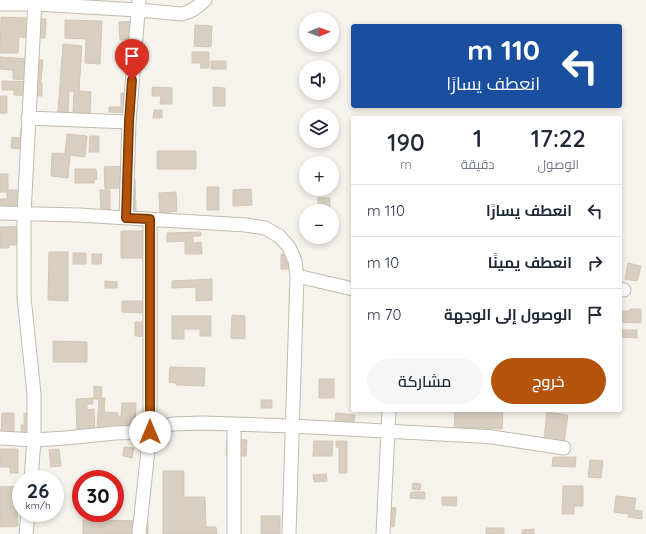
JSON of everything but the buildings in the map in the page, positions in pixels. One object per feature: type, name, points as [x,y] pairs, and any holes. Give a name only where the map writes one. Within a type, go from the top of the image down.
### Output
[{"type":"street","points":[[0,4],[35,2],[139,5],[182,14],[193,10],[205,0]]},
{"type":"street","points":[[32,470],[34,440],[34,394],[24,297],[24,214],[35,2]]},
{"type":"street","points":[[126,218],[129,122],[139,5]]},
{"type":"street","points":[[28,118],[129,122]]},
{"type":"street","points":[[0,213],[246,224],[265,228],[279,236],[289,247],[297,276],[289,534]]},
{"type":"street","points":[[139,534],[150,432],[150,219]]},
{"type":"street","points":[[297,276],[351,289]]},
{"type":"street","points":[[383,534],[389,412]]},
{"type":"street","points":[[0,438],[34,440],[115,433],[150,432],[172,424],[202,423],[292,426],[492,437],[564,448]]},
{"type":"street","points":[[234,424],[234,534]]},
{"type":"street","points":[[26,534],[27,522]]},
{"type":"route","points":[[132,80],[126,218],[150,219],[150,432]]}]
